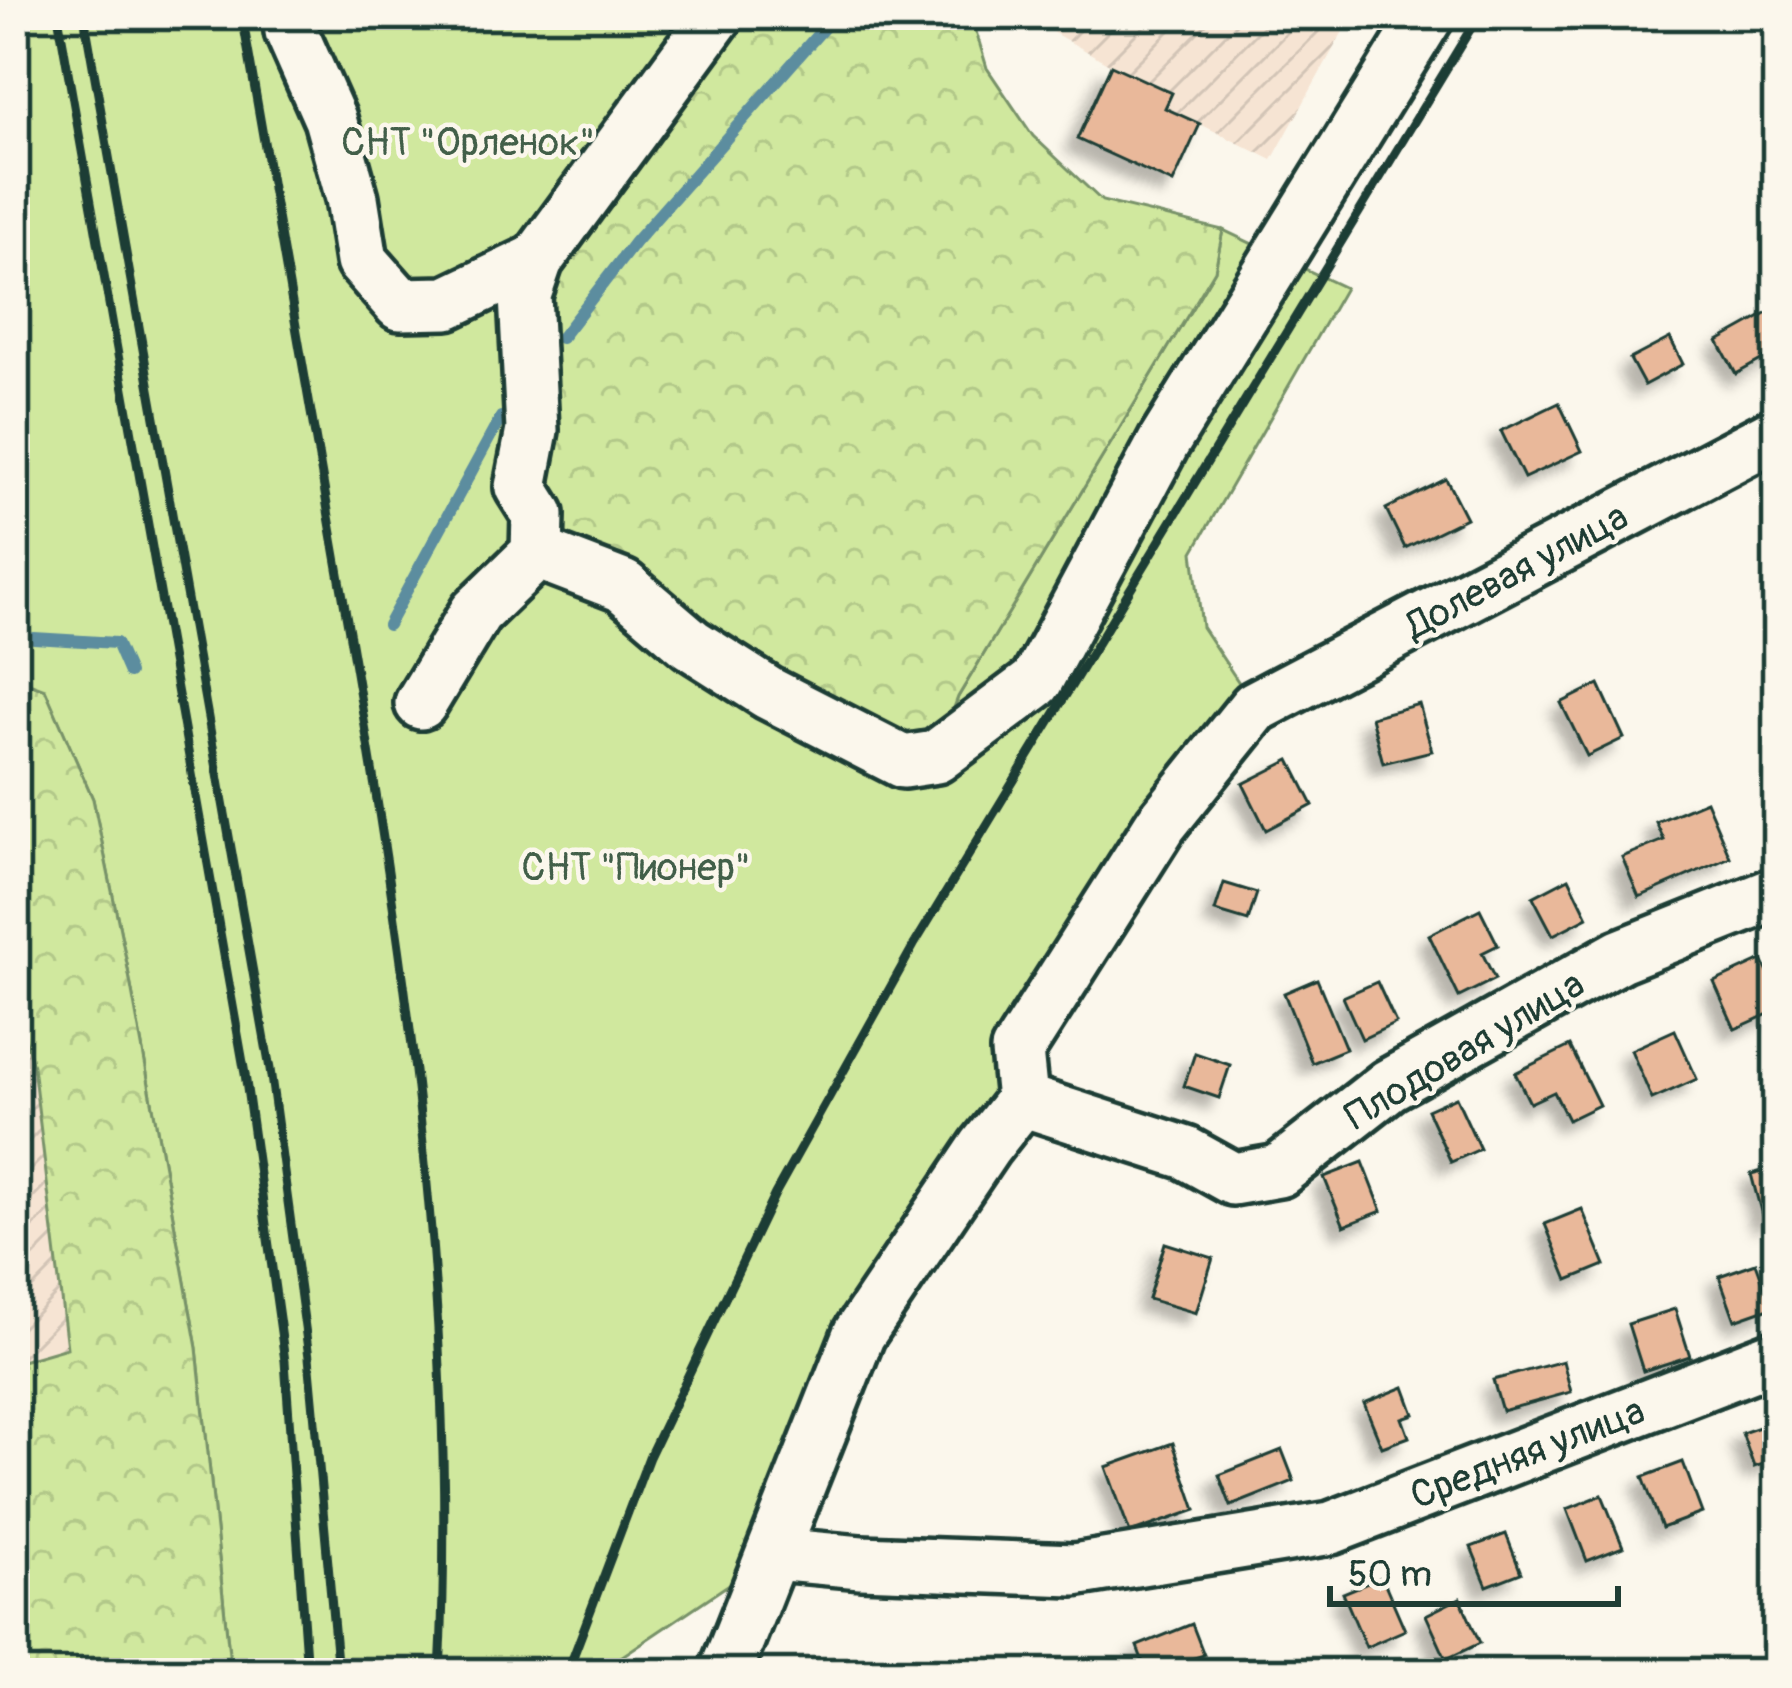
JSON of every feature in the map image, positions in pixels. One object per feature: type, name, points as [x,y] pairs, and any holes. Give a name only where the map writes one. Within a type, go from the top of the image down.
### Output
[{"type":"street","points":[[289,15],[291,32],[335,139],[352,198],[362,261],[400,304],[447,303],[537,260]]},
{"type":"street","points":[[421,703],[476,612],[537,553],[538,514],[521,487],[532,430],[525,295],[537,260],[717,15]]},
{"type":"street","points":[[537,553],[622,586],[691,644],[807,713],[903,762],[936,758],[1036,682],[1164,442],[1428,15]]},
{"type":"street","name":"Долевая улица","points":[[1022,1100],[1017,1051],[1161,824],[1255,707],[1777,434]]},
{"type":"street","name":"Плодовая улица","points":[[1022,1100],[1186,1154],[1233,1179],[1280,1171],[1389,1085],[1620,956],[1777,892]]},
{"type":"street","points":[[725,1673],[859,1334],[1022,1100]]},
{"type":"street","name":"Средняя улица","points":[[774,1554],[1074,1570],[1331,1528],[1777,1356]]},
{"type":"shaded area","points":[[1022,15],[1352,15],[1272,160],[1200,124],[1173,183],[1077,139],[1111,65]]},
{"type":"shaded area","points":[[15,1000],[33,1066],[67,1349],[15,1363]]},
{"type":"green space","points":[[15,15],[717,15],[936,757],[958,697],[1215,270],[1223,230],[1345,288],[1193,552],[1202,627],[1255,707],[1161,824],[1022,1100],[859,1334],[774,1554],[597,1673],[231,1673],[197,1348],[93,799],[45,690],[15,678]]},
{"type":"green space","points":[[717,15],[971,15],[987,68],[1033,136],[1102,201],[1223,230],[1215,270],[958,697],[936,757],[537,553],[525,295]]},
{"type":"green space","points":[[15,678],[45,689],[93,799],[197,1348],[231,1673],[15,1673],[15,1363],[67,1348],[33,1066],[15,1000]]},
{"type":"building","points":[[1111,65],[1172,93],[1165,108],[1200,124],[1173,183],[1077,139]]},
{"type":"building","points":[[1770,312],[1777,324],[1777,351],[1736,374],[1718,341]]},
{"type":"building","points":[[1670,338],[1683,364],[1644,385],[1630,359]]},
{"type":"building","points":[[1559,403],[1582,451],[1524,478],[1501,431]]},
{"type":"building","points":[[1446,479],[1466,518],[1405,548],[1386,509]]},
{"type":"building","points":[[1599,684],[1624,738],[1587,756],[1561,703]]},
{"type":"building","points":[[1419,704],[1432,751],[1383,763],[1371,717]]},
{"type":"building","points":[[1290,760],[1313,805],[1266,830],[1243,784]]},
{"type":"building","points":[[1706,801],[1730,857],[1639,897],[1622,857],[1664,840],[1656,822]]},
{"type":"building","points":[[1569,878],[1588,917],[1553,935],[1533,897]]},
{"type":"building","points":[[1224,883],[1257,893],[1248,921],[1215,911]]},
{"type":"building","points":[[1480,909],[1498,945],[1482,953],[1495,979],[1459,997],[1429,935]]},
{"type":"building","points":[[1762,960],[1777,992],[1777,1010],[1735,1029],[1714,982]]},
{"type":"building","points":[[1317,979],[1346,1049],[1312,1063],[1284,993]]},
{"type":"building","points":[[1377,982],[1396,1023],[1362,1039],[1343,997]]},
{"type":"building","points":[[1675,1030],[1697,1079],[1652,1099],[1631,1050]]},
{"type":"building","points":[[1570,1046],[1599,1105],[1568,1120],[1554,1092],[1530,1103],[1515,1073]]},
{"type":"building","points":[[1195,1053],[1230,1065],[1219,1098],[1184,1086]]},
{"type":"building","points":[[1456,1097],[1480,1149],[1451,1162],[1427,1110]]},
{"type":"building","points":[[1363,1162],[1382,1211],[1344,1226],[1324,1177]]},
{"type":"building","points":[[1777,1167],[1777,1215],[1763,1219],[1751,1174]]},
{"type":"building","points":[[1582,1209],[1605,1265],[1568,1280],[1545,1224]]},
{"type":"building","points":[[1165,1243],[1213,1258],[1196,1313],[1148,1299]]},
{"type":"building","points":[[1756,1263],[1772,1307],[1735,1320],[1719,1276]]},
{"type":"building","points":[[1675,1309],[1690,1356],[1643,1371],[1628,1324]]},
{"type":"building","points":[[1563,1361],[1571,1392],[1502,1411],[1493,1380]]},
{"type":"building","points":[[1404,1387],[1414,1414],[1402,1418],[1409,1437],[1382,1447],[1364,1403]]},
{"type":"building","points":[[1777,1421],[1777,1459],[1754,1467],[1742,1433]]},
{"type":"building","points":[[1173,1443],[1196,1510],[1130,1533],[1106,1467]]},
{"type":"building","points":[[1282,1450],[1294,1481],[1231,1506],[1219,1475]]},
{"type":"building","points":[[1683,1462],[1702,1513],[1662,1528],[1643,1477]]},
{"type":"building","points":[[1602,1495],[1623,1547],[1587,1561],[1567,1509]]},
{"type":"building","points":[[1506,1534],[1521,1573],[1487,1586],[1471,1547]]},
{"type":"building","points":[[1382,1577],[1405,1630],[1366,1647],[1343,1593]]},
{"type":"building","points":[[1460,1598],[1480,1643],[1446,1659],[1426,1615]]},
{"type":"building","points":[[1192,1624],[1204,1655],[1147,1673],[1137,1646]]},
{"type":"waterway","points":[[561,338],[635,242],[835,15]]},
{"type":"waterway","points":[[388,625],[501,417]]},
{"type":"waterway","points":[[34,638],[116,643],[129,673]]},
{"type":"railway","points":[[58,15],[245,1074],[285,1361],[307,1673]]},
{"type":"railway","points":[[84,15],[270,1069],[309,1357],[338,1673]]},
{"type":"railway","points":[[242,15],[366,731],[406,998],[434,1267],[442,1402],[440,1673]]},
{"type":"railway","points":[[567,1673],[649,1457],[775,1194],[914,945],[1479,15]]},
{"type":"park label","name":"СНТ \"Орленок\"","points":[[468,141]]},
{"type":"park label","name":"СНТ \"Пионер\"","points":[[636,866]]}]
